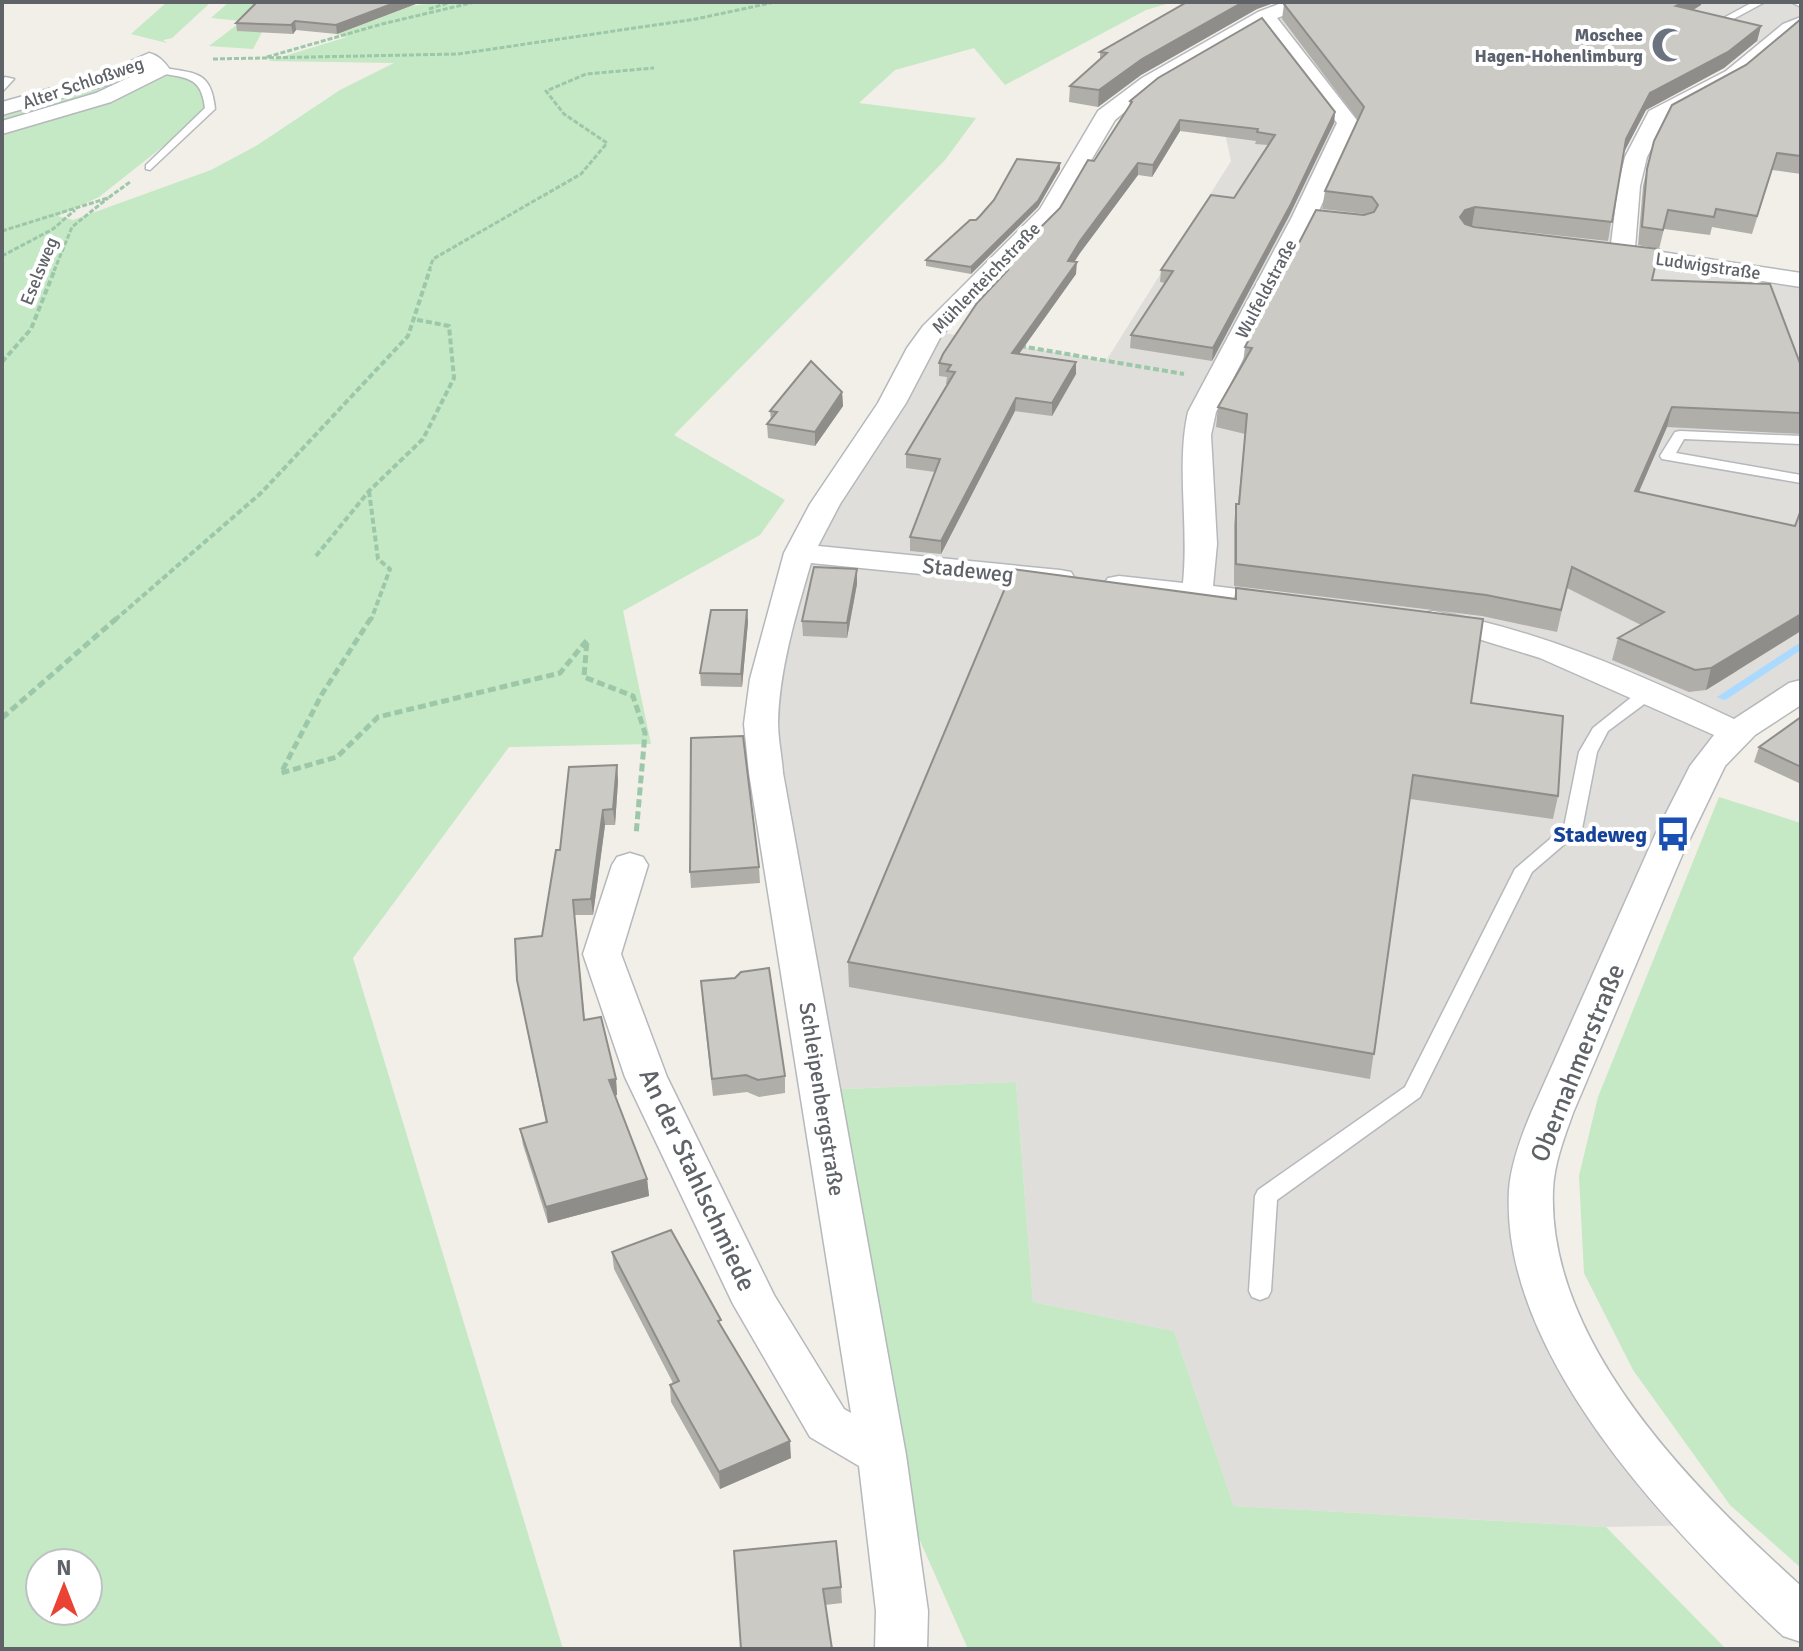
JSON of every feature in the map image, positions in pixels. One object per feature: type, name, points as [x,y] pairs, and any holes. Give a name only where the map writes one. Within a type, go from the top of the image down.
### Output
[{"type":"street","name":"Mühlenteichstraße","points":[[799,553],[825,504],[892,403],[924,342],[1049,213],[1106,116],[1149,82],[1265,16],[1302,2]]},
{"type":"street","name":"Wulfeldstraße","points":[[1197,593],[1202,544],[1197,435],[1202,412],[1304,217],[1348,123],[1265,16]]},
{"type":"street","points":[[1622,253],[1629,186],[1636,157],[1657,116],[1733,75],[1790,28],[1801,23]]},
{"type":"street","points":[[2,128],[81,105],[145,79],[154,64]]},
{"type":"street","name":"Alter Schloßweg","points":[[4,103],[106,79],[154,64]]},
{"type":"street","points":[[1304,217],[1333,220]]},
{"type":"street","name":"Ludwigstraße","points":[[1592,249],[1801,280]]},
{"type":"street","name":"Stadeweg","points":[[799,553],[1318,607]]},
{"type":"street","name":"Schleipenbergstraße","points":[[799,553],[766,679],[761,724],[766,773],[882,1455],[902,1611],[901,1649]]},
{"type":"street","points":[[1408,618],[1484,630],[1535,645],[1738,733]]},
{"type":"street","name":"Obernahmerstraße","points":[[1801,690],[1738,733],[1714,755],[1673,834],[1558,1098],[1540,1147],[1531,1191],[1532,1238],[1546,1288],[1567,1338],[1596,1391],[1645,1458],[1704,1525],[1801,1619]]},
{"type":"street","name":"An der Stahlschmiede","points":[[630,865],[602,954],[646,1077],[756,1304],[827,1423],[882,1455]]},
{"type":"lane","points":[[1712,27],[1760,2]]},
{"type":"lane","points":[[150,167],[210,109],[208,89],[196,77],[154,64]]},
{"type":"lane","points":[[4,103],[9,79]]},
{"type":"lane","points":[[1801,440],[1680,435],[1667,456],[1801,479]]},
{"type":"lane","points":[[1260,1291],[1266,1196],[1413,1092],[1524,869],[1573,829],[1588,752],[1601,728],[1649,692]]},
{"type":"path","points":[[397,2],[433,2]]},
{"type":"path","points":[[414,16],[451,2]]},
{"type":"path","points":[[260,59],[475,2]]},
{"type":"path","points":[[154,64],[458,54],[696,19],[775,2]]},
{"type":"path","points":[[2,718],[261,493],[408,336],[433,259],[581,174],[607,143],[564,114],[546,91],[586,74],[654,68]]},
{"type":"path","name":"Eselsweg","points":[[2,362],[31,329],[72,227],[108,198],[79,207]]},
{"type":"path","points":[[2,231],[79,207]]},
{"type":"path","points":[[2,256],[53,229],[79,207]]},
{"type":"path","points":[[316,556],[369,491],[423,439],[454,378],[449,326],[413,319]]},
{"type":"path","points":[[1019,346],[1217,379]]},
{"type":"path","points":[[369,491],[378,559],[390,569],[369,624],[322,694],[281,773],[337,757],[378,717],[560,673],[587,640],[584,677],[633,696],[645,733],[639,820],[630,865]]},
{"type":"shaded area","points":[[1302,2],[1801,2],[1801,23],[1769,45],[1653,19],[1563,224],[1623,230],[1622,252],[1801,280],[1801,690],[1738,733],[1558,1098],[1546,1288],[1704,1525],[1606,1527],[1234,1506],[1174,1331],[1033,1302],[1016,1082],[820,1090],[761,724],[825,504],[932,331],[1106,361],[1231,161],[1222,119],[1347,122],[1265,16]]},
{"type":"green space","points":[[167,2],[211,2],[172,38],[163,40],[167,43],[131,34]]},
{"type":"green space","points":[[229,2],[286,2],[259,31],[262,32],[253,49],[209,46],[242,21],[211,18]]},
{"type":"green space","points":[[441,2],[1173,2],[1146,10],[1005,85],[974,48],[895,70],[859,103],[976,118],[945,160],[674,435],[785,500],[760,535],[623,611],[651,744],[509,747],[353,958],[563,1649],[2,1649],[2,114],[139,76],[185,74],[202,84],[207,101],[199,118],[99,197],[58,216],[73,220],[211,170],[256,146],[340,90],[394,63],[268,61],[347,37],[337,34],[411,6]]},
{"type":"green space","points":[[1719,797],[1801,823],[1801,1568],[1730,1505],[1633,1370],[1584,1273],[1579,1176],[1598,1097]]},
{"type":"green space","points":[[1016,1082],[1033,1302],[1174,1331],[1234,1506],[1606,1527],[1726,1649],[968,1649],[882,1455],[820,1090]]},
{"type":"building","points":[[257,2],[397,2],[336,25],[295,21],[291,25],[236,23]]},
{"type":"building","points":[[1187,2],[1243,2],[1142,59],[1099,90],[1070,86],[1107,53],[1100,52]]},
{"type":"building","points":[[1684,2],[1676,6],[1761,26],[1728,52],[1650,93],[1626,139],[1612,222],[1475,207],[1465,210],[1460,217],[1465,224],[1474,227],[1659,249],[1652,280],[1770,284],[1801,366],[1801,413],[1672,407],[1635,491],[1795,526],[1801,510],[1801,614],[1711,668],[1695,670],[1618,638],[1664,612],[1572,567],[1561,610],[1486,595],[1236,564],[1236,504],[1239,504],[1247,414],[1218,407],[1252,348],[1245,347],[1316,210],[1364,215],[1374,212],[1378,205],[1372,197],[1325,191],[1364,107],[1284,4]]},
{"type":"building","points":[[1262,18],[1335,112],[1291,204],[1213,348],[1131,335],[1173,271],[1161,270],[1211,195],[1234,198],[1275,135],[1257,132],[1258,129],[1180,120],[1153,165],[1138,163],[1080,241],[1068,261],[1077,262],[1012,353],[1076,362],[1052,403],[1016,398],[941,541],[910,537],[940,459],[906,454],[955,372],[947,371],[951,365],[939,363],[943,354],[977,303],[1008,270],[1002,266],[1060,208],[1088,160],[1094,161],[1130,101],[1158,78]]},
{"type":"building","points":[[1801,19],[1801,156],[1777,153],[1757,216],[1716,209],[1714,217],[1668,210],[1663,230],[1642,227],[1647,169],[1654,141],[1672,105],[1746,65]]},
{"type":"building","points":[[1017,159],[1060,163],[1038,201],[971,267],[926,260],[970,220],[980,216],[994,200]]},
{"type":"building","points":[[811,361],[842,392],[815,432],[767,424],[777,412],[770,411]]},
{"type":"building","points":[[814,567],[857,569],[847,623],[802,621]]},
{"type":"building","points":[[1013,569],[1236,599],[1236,588],[1483,619],[1471,703],[1563,716],[1558,796],[1413,775],[1374,1054],[848,962]]},
{"type":"building","points":[[711,610],[747,610],[741,674],[700,673]]},
{"type":"building","points":[[1801,717],[1801,767],[1759,747]]},
{"type":"building","points":[[743,736],[759,867],[690,872],[691,738]]},
{"type":"building","points":[[617,765],[613,809],[603,810],[591,899],[573,900],[584,1020],[601,1017],[616,1079],[609,1080],[647,1179],[546,1207],[520,1129],[547,1122],[517,980],[515,939],[542,936],[556,850],[560,850],[569,767]]},
{"type":"building","points":[[769,968],[785,1076],[758,1080],[746,1075],[712,1079],[701,981],[735,978],[741,972]]},
{"type":"building","points":[[671,1230],[721,1320],[718,1321],[790,1441],[719,1472],[670,1385],[679,1381],[612,1252]]},
{"type":"building","points":[[836,1541],[841,1587],[823,1589],[832,1649],[741,1649],[734,1551]]},
{"type":"waterway","points":[[1723,697],[1801,645]]},
{"type":"place","name":"Moschee Hagen-Hohenlimburg","points":[[1669,45]]},
{"type":"place","name":"Stadeweg","points":[[1673,834]]}]
